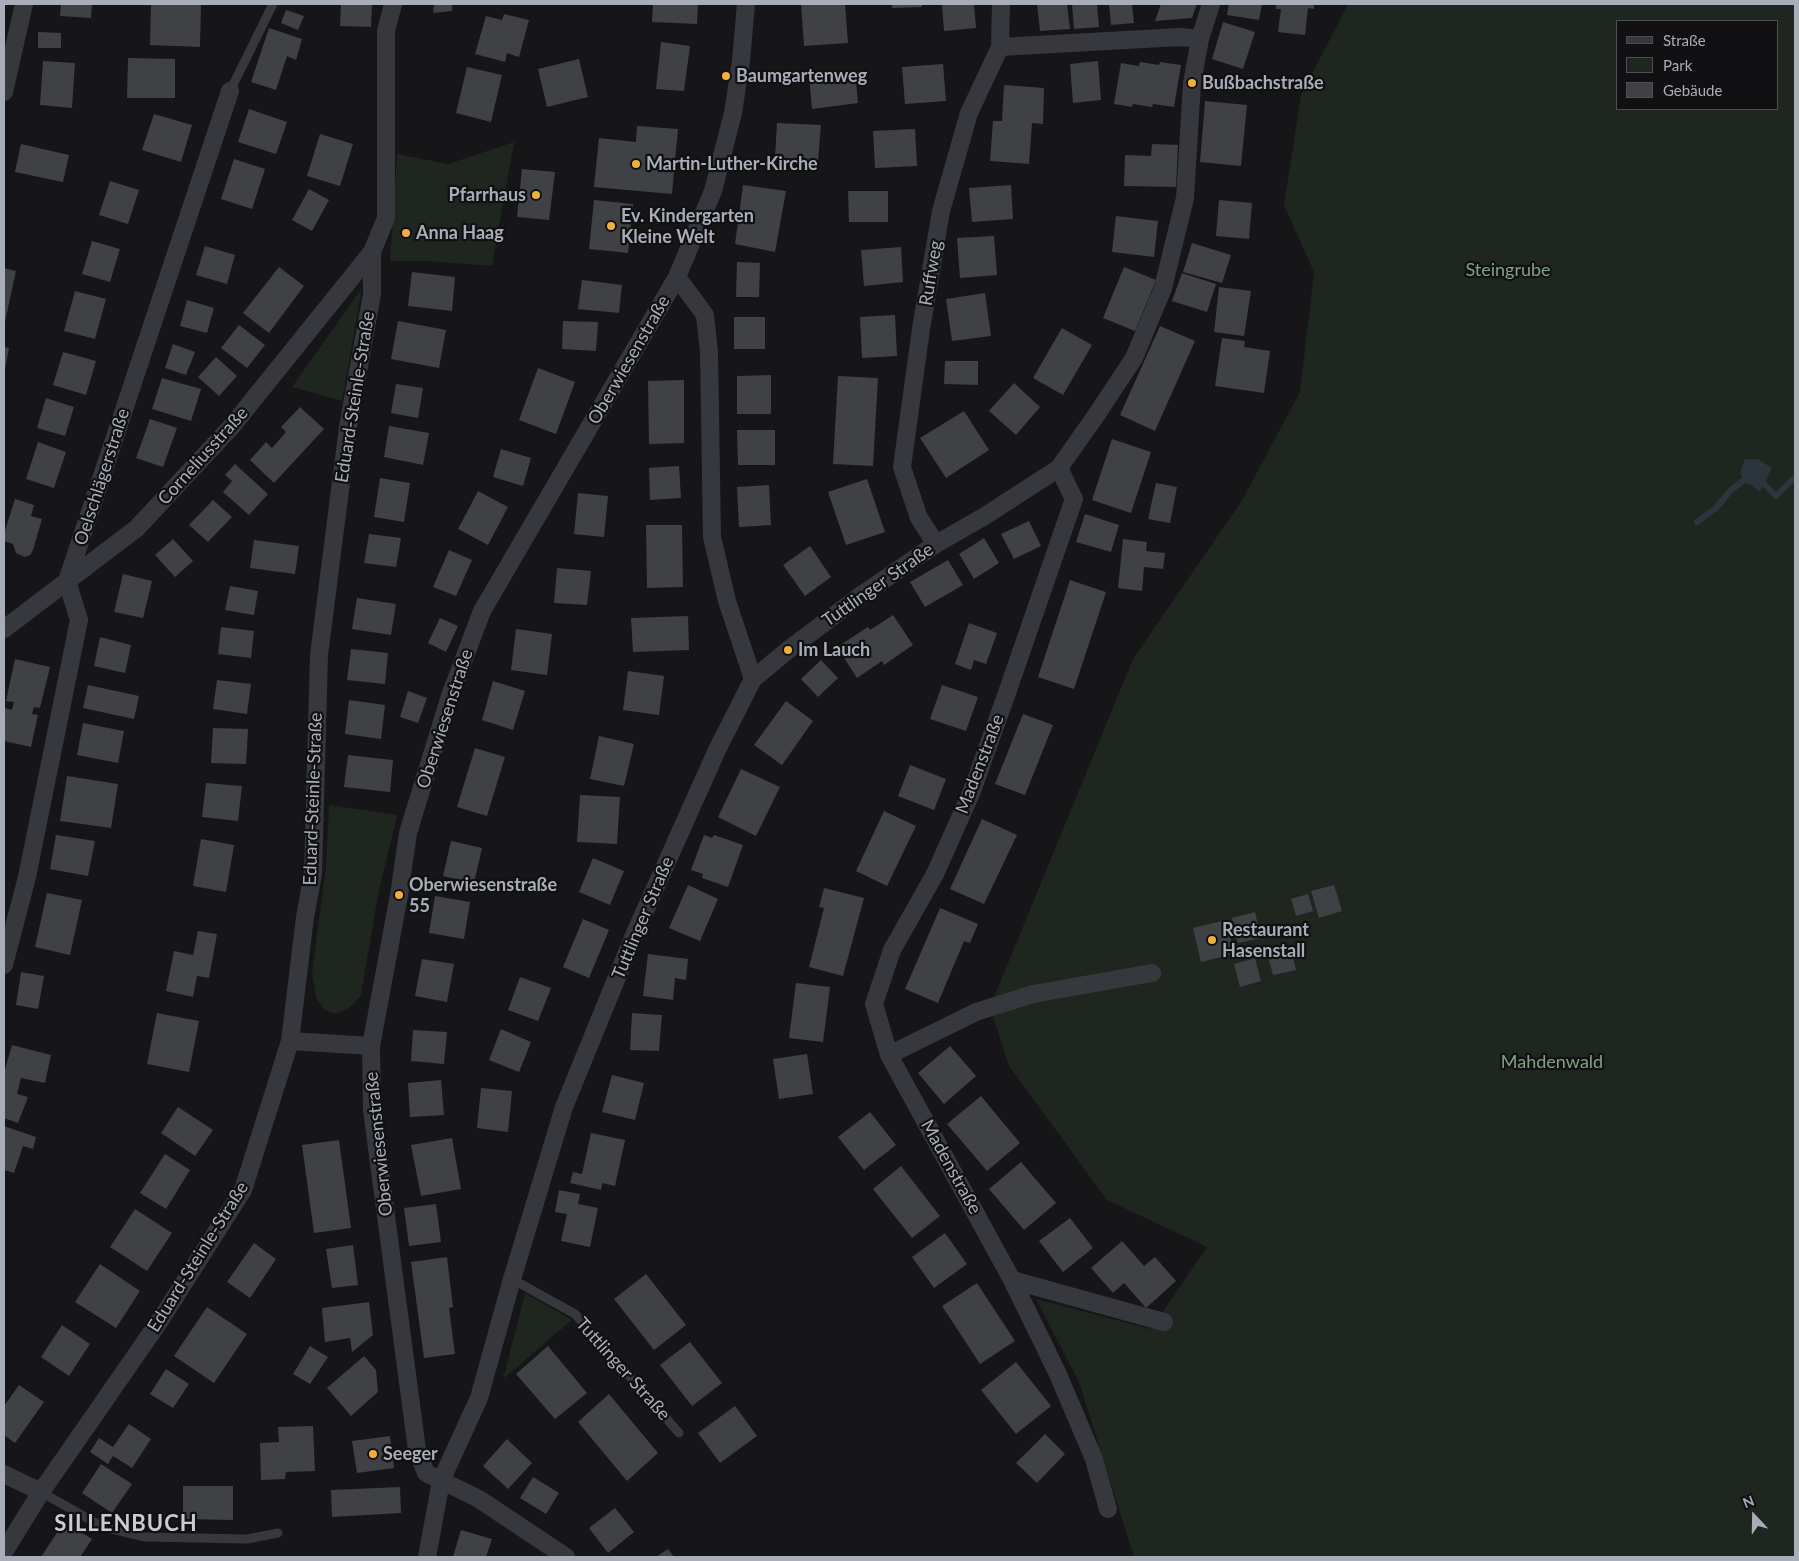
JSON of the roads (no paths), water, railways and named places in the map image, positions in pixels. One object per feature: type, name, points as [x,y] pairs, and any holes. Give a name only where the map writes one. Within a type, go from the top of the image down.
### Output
[{"type":"street","points":[[4,92],[24,4]]},
{"type":"street","name":"Eduard-Steinle-Straße","points":[[4,1552],[40,1492],[162,1319],[243,1190],[290,1041],[313,874],[318,655],[348,427],[372,294],[372,252],[386,218],[386,31],[392,4]]},
{"type":"street","name":"Oberwiesenstraße","points":[[566,1557],[479,1499],[426,1473],[417,1450],[372,1110],[370,1046],[408,833],[450,696],[482,610],[677,277],[713,191],[733,113],[741,61],[746,4]]},
{"type":"street","name":"Ruffweg","points":[[936,544],[919,518],[902,467],[921,330],[941,211],[969,113],[1000,47],[1001,4]]},
{"type":"street","name":"Tuttlinger Straße","points":[[427,1557],[441,1481],[479,1398],[512,1279],[568,1098],[635,933],[717,750],[753,679],[860,596],[936,544],[985,516],[1059,468],[1097,414],[1134,358],[1162,288],[1185,198],[1192,83],[1200,39],[1211,4]]},
{"type":"street","points":[[1000,47],[1180,37],[1200,39]]},
{"type":"street","name":"Oelschlägerstraße","points":[[67,581],[230,91]]},
{"type":"street","name":"Corneliusstraße","points":[[4,629],[137,528],[232,426],[372,252]]},
{"type":"street","points":[[677,277],[705,315],[709,352],[712,537],[727,601],[753,679]]},
{"type":"street","name":"Madenstraße","points":[[1059,468],[1074,499],[972,791],[934,874],[892,950],[874,1004],[889,1055],[1012,1280],[1057,1372],[1091,1451],[1108,1509]]},
{"type":"street","points":[[4,965],[27,877],[79,620],[67,581]]},
{"type":"street","points":[[889,1055],[976,1012],[1033,994],[1152,973]]},
{"type":"street","points":[[290,1041],[370,1046]]},
{"type":"street","points":[[1012,1280],[1164,1322]]},
{"type":"street","points":[[4,1474],[40,1492]]},
{"type":"lane","name":"Oelschlägerstraße","points":[[230,91],[273,4]]},
{"type":"lane","name":"Tuttlinger Straße","points":[[512,1279],[575,1314],[679,1432]]},
{"type":"lane","points":[[40,1492],[103,1527],[144,1537],[247,1538],[278,1533]]},
{"type":"waterway","points":[[1697,522],[1716,508],[1731,490],[1744,480],[1764,484],[1776,496],[1795,477]]},
{"type":"place","name":"Baumgartenweg","points":[[726,76]]},
{"type":"place","name":"Bußbachstraße","points":[[1192,83]]},
{"type":"place","name":"Martin-Luther-Kirche","points":[[636,164]]},
{"type":"place","name":"Pfarrhaus","points":[[536,195]]},
{"type":"place","name":"Ev. Kindergarten Kleine Welt","points":[[611,226]]},
{"type":"place","name":"Anna Haag","points":[[406,233]]},
{"type":"place","name":"Im Lauch","points":[[788,650]]},
{"type":"place","name":"Oberwiesenstraße 55","points":[[399,895]]},
{"type":"place","name":"Restaurant Hasenstall","points":[[1212,940]]},
{"type":"place","name":"Seeger","points":[[373,1454]]},
{"type":"district","name":"SILLENBUCH","points":[[126,1524]]},
{"type":"park label","name":"Steingrube","points":[[1508,270]]},
{"type":"park label","name":"Mahdenwald","points":[[1552,1062]]}]
